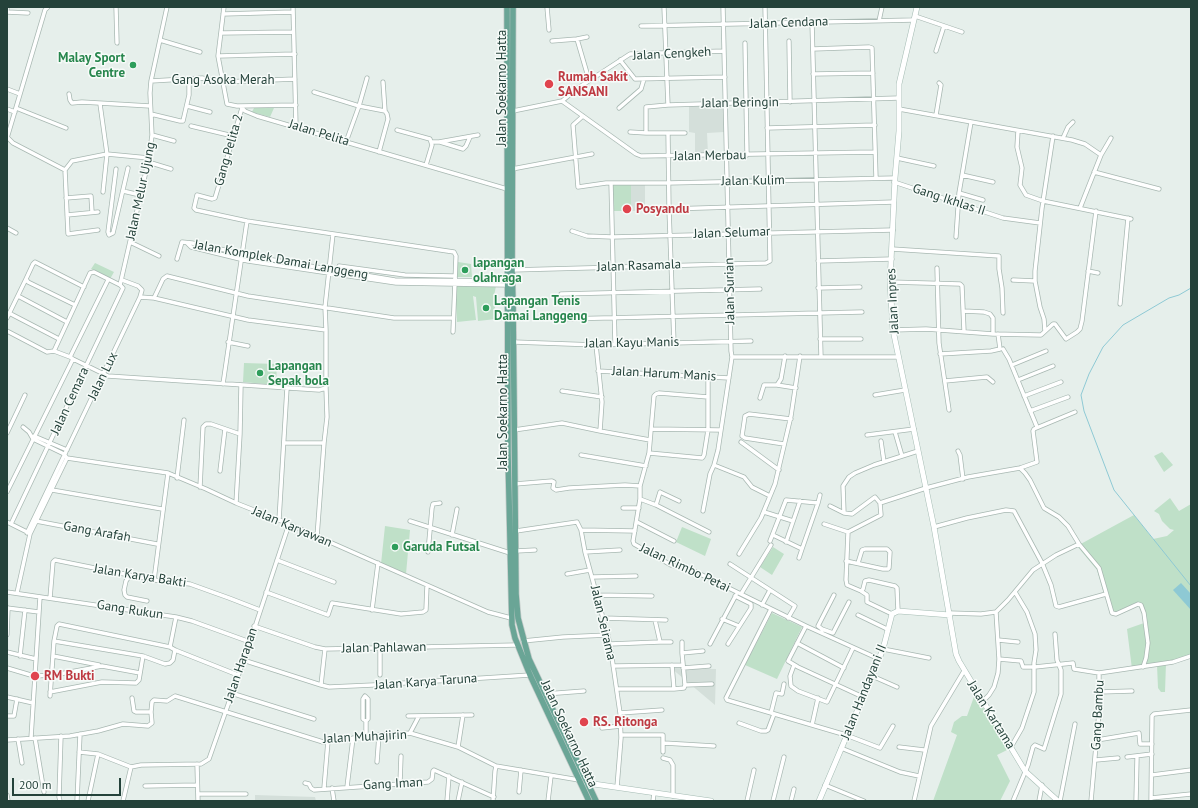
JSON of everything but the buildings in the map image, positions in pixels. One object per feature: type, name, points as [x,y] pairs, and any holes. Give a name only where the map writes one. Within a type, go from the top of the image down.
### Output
[{"type":"main road","name":"Jalan Soekarno Hatta","points":[[507,7],[510,85],[513,111],[512,270],[516,531],[513,552],[511,618],[515,638],[530,675],[545,698],[596,801]]},
{"type":"main road","name":"Jalan Soekarno Hatta","points":[[513,7],[507,189],[508,453],[518,618],[529,659],[589,801]]},
{"type":"main road","name":"Jalan Inpres","points":[[917,7],[900,78],[898,158],[895,180],[890,282],[893,330],[934,527],[949,614]]},
{"type":"main road","points":[[508,453],[515,454]]},
{"type":"main road","points":[[892,614],[898,611],[949,614]]},
{"type":"main road","name":"Jalan Handayani II","points":[[818,801],[883,649],[892,614]]},
{"type":"main road","name":"Jalan Kartama","points":[[949,614],[956,654],[964,671],[984,701],[986,708],[1011,746],[1025,771],[1059,801]]},
{"type":"main road","points":[[587,783],[692,800],[711,801]]},
{"type":"street","points":[[48,7],[45,10],[7,137],[10,141],[20,147],[65,170]]},
{"type":"street","points":[[116,7],[117,43]]},
{"type":"street","name":"Jalan Melur Ujung","points":[[122,280],[148,160],[152,135],[150,106],[151,82],[168,7]]},
{"type":"street","name":"Jalan Pelita","points":[[224,7],[218,56],[227,104],[241,107],[257,116],[296,126],[507,189]]},
{"type":"street","points":[[293,7],[296,126]]},
{"type":"street","points":[[547,7],[549,30]]},
{"type":"street","points":[[664,7],[668,104]]},
{"type":"street","name":"Jalan Surian","points":[[703,511],[710,474],[714,465],[732,357],[723,7]]},
{"type":"street","points":[[764,7],[770,232]]},
{"type":"street","points":[[879,21],[882,7]]},
{"type":"street","points":[[7,10],[28,14]]},
{"type":"street","points":[[223,14],[293,12]]},
{"type":"street","points":[[914,18],[962,32]]},
{"type":"street","name":"Jalan Cendana","points":[[641,26],[879,21],[914,18]]},
{"type":"street","points":[[812,22],[820,357]]},
{"type":"street","points":[[936,51],[944,26]]},
{"type":"street","points":[[221,33],[293,32]]},
{"type":"street","points":[[552,42],[587,37]]},
{"type":"street","points":[[577,39],[590,80]]},
{"type":"street","points":[[160,40],[200,52]]},
{"type":"street","points":[[789,40],[790,102]]},
{"type":"street","points":[[745,43],[747,155]]},
{"type":"street","points":[[813,49],[871,47],[876,178]]},
{"type":"street","name":"Jalan Cengkeh","points":[[562,101],[626,56],[634,53],[724,51]]},
{"type":"street","points":[[218,56],[295,54]]},
{"type":"street","points":[[620,60],[634,78],[637,79],[725,77]]},
{"type":"street","points":[[813,74],[873,72]]},
{"type":"street","name":"Gang Asoka Merah","points":[[151,82],[207,78],[222,82],[295,79]]},
{"type":"street","points":[[346,142],[367,78]]},
{"type":"street","points":[[151,114],[182,121],[189,95],[189,79]]},
{"type":"street","points":[[619,108],[642,89],[644,79]]},
{"type":"street","points":[[380,152],[388,119],[385,111],[383,82]]},
{"type":"street","points":[[936,115],[941,85],[939,83]]},
{"type":"street","points":[[7,89],[20,94]]},
{"type":"street","points":[[314,92],[359,106],[385,111]]},
{"type":"street","points":[[69,94],[70,101],[72,103],[82,102],[150,106]]},
{"type":"street","name":"Jalan Beringin","points":[[646,132],[646,107],[668,104],[874,100],[899,98]]},
{"type":"street","points":[[513,111],[562,101]]},
{"type":"street","name":"Jalan Merbau","points":[[562,101],[638,156],[875,152]]},
{"type":"street","points":[[100,104],[107,154],[103,192]]},
{"type":"street","points":[[241,107],[296,105]]},
{"type":"street","points":[[187,106],[210,112]]},
{"type":"street","name":"Gang Pelita 2","points":[[241,107],[215,198],[212,199],[197,195],[194,208],[196,210],[247,221]]},
{"type":"street","points":[[899,109],[1063,138],[1079,142],[1101,155]]},
{"type":"street","points":[[7,110],[15,110],[66,128]]},
{"type":"street","points":[[575,157],[573,125],[584,116]]},
{"type":"street","points":[[956,237],[959,193],[971,122]]},
{"type":"street","points":[[1063,138],[1068,127],[1074,122]]},
{"type":"street","points":[[767,128],[875,125]]},
{"type":"street","points":[[192,126],[233,136]]},
{"type":"street","points":[[397,130],[427,138],[432,142],[478,135]]},
{"type":"street","points":[[1018,131],[1017,147],[1022,168],[1020,185],[1028,196],[1043,201],[1129,219],[1120,304]]},
{"type":"street","points":[[630,132],[684,133]]},
{"type":"street","points":[[668,133],[668,183],[674,343]]},
{"type":"street","points":[[152,135],[174,141]]},
{"type":"street","points":[[1045,331],[1035,281],[1040,223],[1053,136]]},
{"type":"street","points":[[439,142],[463,149],[470,137]]},
{"type":"street","points":[[1080,208],[1101,155],[1111,138]]},
{"type":"street","points":[[426,165],[432,142]]},
{"type":"street","points":[[98,230],[68,234],[65,170],[72,161],[107,154],[148,160],[171,169]]},
{"type":"street","points":[[512,169],[592,154]]},
{"type":"street","name":"Jalan Kulim","points":[[575,157],[578,187],[592,184],[611,183],[876,178],[895,180]]},
{"type":"street","points":[[898,158],[934,166]]},
{"type":"street","points":[[116,169],[108,232],[109,235],[113,233],[128,168]]},
{"type":"street","points":[[1094,172],[1159,189]]},
{"type":"street","points":[[962,175],[993,182]]},
{"type":"street","name":"Gang Ikhlas II","points":[[895,180],[1004,218],[1040,223]]},
{"type":"street","points":[[114,182],[124,184]]},
{"type":"street","points":[[611,183],[615,344]]},
{"type":"street","points":[[123,191],[140,195]]},
{"type":"street","points":[[959,193],[983,200]]},
{"type":"street","points":[[66,198],[91,196],[92,212]]},
{"type":"street","points":[[112,200],[120,201]]},
{"type":"street","points":[[669,209],[817,206],[894,202]]},
{"type":"street","points":[[893,330],[938,329],[993,334],[1041,335],[1055,324],[1066,339],[1077,332],[1080,328],[1086,295],[1096,211]]},
{"type":"street","points":[[67,215],[98,212]]},
{"type":"street","points":[[223,384],[240,259],[247,221],[453,251],[456,256],[453,332]]},
{"type":"street","points":[[7,228],[16,233]]},
{"type":"street","name":"Jalan Selumar","points":[[572,231],[583,236],[612,237],[893,230]]},
{"type":"street","name":"Jalan Rasamala","points":[[512,270],[766,263],[770,259],[770,232]]},
{"type":"street","points":[[317,537],[328,398],[326,388],[325,307],[333,234]]},
{"type":"street","points":[[130,242],[159,256]]},
{"type":"street","points":[[177,259],[182,242],[187,243]]},
{"type":"street","name":"Jalan Komplek Damai Langgeng","points":[[187,243],[191,247],[240,259],[395,280],[454,280],[507,283]]},
{"type":"street","name":"Jalan Komplek Damai Langgeng","points":[[187,243],[295,266]]},
{"type":"street","points":[[892,249],[999,256],[1003,313]]},
{"type":"street","points":[[218,254],[220,250]]},
{"type":"street","points":[[818,261],[892,259]]},
{"type":"street","points":[[7,318],[33,264],[36,262],[84,287]]},
{"type":"street","points":[[339,266],[396,274],[417,280]]},
{"type":"street","points":[[937,268],[940,354],[949,410]]},
{"type":"street","points":[[362,275],[363,270]]},
{"type":"street","name":"Jalan Komplek Damai Langgeng","points":[[329,271],[396,283],[417,280]]},
{"type":"street","points":[[1088,271],[1098,273]]},
{"type":"street","points":[[54,351],[92,272],[120,285]]},
{"type":"street","points":[[395,280],[396,274]]},
{"type":"street","points":[[154,298],[163,279],[167,276],[236,294],[394,318],[453,318]]},
{"type":"street","points":[[26,280],[75,305]]},
{"type":"street","points":[[7,492],[108,280]]},
{"type":"street","points":[[122,280],[138,286],[142,290],[140,297],[154,298],[248,320],[326,330]]},
{"type":"street","name":"Jalan Cemara","points":[[9,523],[49,445],[123,288],[120,285],[122,280]]},
{"type":"street","points":[[1013,280],[1035,281]]},
{"type":"street","points":[[890,282],[958,284],[962,286],[964,331]]},
{"type":"street","points":[[818,288],[860,288]]},
{"type":"street","points":[[561,294],[760,289]]},
{"type":"street","points":[[18,296],[67,322]]},
{"type":"street","name":"Jalan Lux","points":[[64,454],[140,297]]},
{"type":"street","points":[[964,311],[984,312],[990,314],[994,318],[993,334]]},
{"type":"street","points":[[561,319],[614,319],[862,312]]},
{"type":"street","points":[[9,313],[59,339]]},
{"type":"street","points":[[7,331],[47,352],[54,351],[72,358],[108,376],[318,390],[326,388]]},
{"type":"street","points":[[940,354],[991,351],[1000,349],[998,334]]},
{"type":"street","points":[[820,339],[861,339]]},
{"type":"street","name":"Jalan Kayu Manis","points":[[514,342],[596,345],[750,341]]},
{"type":"street","points":[[228,342],[248,346]]},
{"type":"street","points":[[596,345],[602,397],[600,431]]},
{"type":"street","points":[[1003,349],[1012,365],[1037,427]]},
{"type":"street","points":[[1012,365],[1046,351]]},
{"type":"street","points":[[777,385],[781,379],[785,356]]},
{"type":"street","points":[[739,554],[764,512],[775,484],[791,419],[800,356]]},
{"type":"street","points":[[732,357],[898,357]]},
{"type":"street","points":[[1018,380],[1053,366]]},
{"type":"street","name":"Jalan Harum Manis","points":[[598,371],[729,378]]},
{"type":"street","points":[[649,453],[702,458],[704,455],[708,430],[708,377]]},
{"type":"street","points":[[945,382],[988,377],[993,382]]},
{"type":"street","points":[[1024,396],[1061,382]]},
{"type":"street","points":[[236,503],[241,385]]},
{"type":"street","points":[[760,398],[764,385],[777,385],[796,388]]},
{"type":"street","points":[[279,520],[288,388]]},
{"type":"street","points":[[875,395],[905,390]]},
{"type":"street","points":[[562,391],[602,397]]},
{"type":"street","name":"Jalan Rimbo Petai","points":[[708,396],[656,394],[654,396],[649,453],[640,486],[639,508],[633,541],[636,546],[671,565],[694,571],[788,618],[821,631],[853,648],[879,659]]},
{"type":"street","points":[[7,433],[25,395]]},
{"type":"street","points":[[1030,411],[1068,397]]},
{"type":"street","points":[[880,503],[926,488],[1020,468],[1037,462],[1032,431],[1037,427],[1075,412]]},
{"type":"street","points":[[784,444],[745,438],[742,436],[745,416],[749,414],[791,419]]},
{"type":"street","points":[[177,478],[184,420]]},
{"type":"street","points":[[514,430],[562,423],[650,440]]},
{"type":"street","points":[[200,487],[203,426],[210,424],[240,434]]},
{"type":"street","points":[[23,427],[33,438],[49,445],[64,454],[67,458],[36,521],[28,533]]},
{"type":"street","points":[[220,471],[225,429]]},
{"type":"street","points":[[652,429],[720,430]]},
{"type":"street","points":[[867,435],[914,429]]},
{"type":"street","points":[[895,432],[902,456]]},
{"type":"street","points":[[880,441],[884,462]]},
{"type":"street","points":[[741,442],[779,470]]},
{"type":"street","points":[[284,443],[324,443]]},
{"type":"street","points":[[49,445],[67,450]]},
{"type":"street","points":[[844,513],[843,486],[849,477],[855,473],[884,462],[918,451]]},
{"type":"street","points":[[958,451],[960,455],[963,479]]},
{"type":"street","points":[[17,593],[28,533],[64,454]]},
{"type":"street","points":[[581,455],[646,466]]},
{"type":"street","name":"Jalan Karyawan","points":[[67,458],[168,473],[236,503],[289,524],[488,612],[511,618]]},
{"type":"street","points":[[714,465],[744,477],[752,487],[770,496]]},
{"type":"street","points":[[1020,468],[1028,476],[1044,508],[1059,517],[1068,526],[1079,544],[1099,568],[1112,613],[1114,614],[1138,604],[1141,605],[1144,613],[1148,643],[1143,667]]},
{"type":"street","points":[[154,580],[157,544],[168,473]]},
{"type":"street","points":[[515,484],[552,481],[554,482],[553,488],[556,490],[625,485],[640,486]]},
{"type":"street","points":[[52,490],[162,509]]},
{"type":"street","points":[[656,505],[660,492],[679,501]]},
{"type":"street","points":[[800,558],[820,495]]},
{"type":"street","points":[[824,524],[848,532],[881,515],[880,503],[875,497],[852,514],[844,513],[830,506]]},
{"type":"street","points":[[640,499],[656,505],[709,532]]},
{"type":"street","points":[[710,644],[722,619],[751,577],[771,543],[786,500],[818,503]]},
{"type":"street","points":[[786,542],[800,501]]},
{"type":"street","points":[[428,552],[432,508],[433,504],[440,503]]},
{"type":"street","points":[[623,508],[639,508]]},
{"type":"street","points":[[452,535],[457,509]]},
{"type":"street","points":[[934,527],[1006,510],[1014,511],[1042,563],[1051,585],[1057,607],[1106,594]]},
{"type":"street","points":[[764,512],[793,521]]},
{"type":"street","name":"Gang Arafah","points":[[36,521],[157,544]]},
{"type":"street","points":[[410,521],[452,535],[513,552],[535,550]]},
{"type":"street","points":[[516,531],[577,522],[581,530],[635,531]]},
{"type":"street","points":[[637,522],[674,541]]},
{"type":"street","points":[[9,523],[28,533]]},
{"type":"street","name":"Jalan Harapan","points":[[197,764],[201,764],[209,759],[289,524]]},
{"type":"street","name":"Jalan Seirama","points":[[581,530],[590,570],[608,635],[617,689],[621,735],[616,788]]},
{"type":"street","points":[[848,532],[846,561],[847,585],[860,590],[867,595],[867,602],[892,614]]},
{"type":"street","points":[[773,535],[802,550]]},
{"type":"street","points":[[949,614],[981,614],[996,612],[1033,570],[1042,563],[1079,544]]},
{"type":"street","points":[[846,561],[858,564],[888,569],[890,568],[890,552],[887,549],[862,550],[858,564]]},
{"type":"street","points":[[586,552],[620,550]]},
{"type":"street","points":[[277,560],[334,582]]},
{"type":"street","name":"Jalan Karya Bakti","points":[[50,598],[54,561],[130,576],[190,584],[260,610]]},
{"type":"street","points":[[372,610],[378,563]]},
{"type":"street","points":[[730,564],[795,606],[788,618]]},
{"type":"street","points":[[566,574],[590,570]]},
{"type":"street","points":[[130,576],[126,581],[124,594],[127,597],[147,601]]},
{"type":"street","points":[[592,577],[636,576]]},
{"type":"street","points":[[860,590],[863,589],[865,581],[867,580],[895,586],[897,588],[898,611]]},
{"type":"street","points":[[266,592],[328,615],[332,603],[401,614],[426,610],[427,585]]},
{"type":"street","points":[[762,605],[770,590]]},
{"type":"street","name":"Gang Rukun","points":[[7,592],[176,617],[192,621],[250,642]]},
{"type":"street","points":[[1011,746],[1022,728],[1034,692],[1034,663],[1036,650],[1035,634],[1025,606],[1015,592]]},
{"type":"street","points":[[728,644],[751,608],[751,604],[738,594]]},
{"type":"street","points":[[598,595],[652,596]]},
{"type":"street","points":[[834,595],[818,626],[821,631],[833,633],[849,602]]},
{"type":"street","points":[[40,597],[34,676],[33,738],[44,792]]},
{"type":"street","points":[[7,635],[8,608],[39,612]]},
{"type":"street","points":[[771,609],[726,698],[727,700],[846,735],[880,748],[893,726]]},
{"type":"street","points":[[20,656],[25,610]]},
{"type":"street","points":[[984,701],[990,695],[994,687],[998,673],[999,659],[996,612]]},
{"type":"street","points":[[858,615],[887,629]]},
{"type":"street","points":[[170,646],[176,617]]},
{"type":"street","points":[[604,618],[666,620]]},
{"type":"street","points":[[722,619],[739,626]]},
{"type":"street","points":[[655,620],[660,642]]},
{"type":"street","points":[[144,656],[139,680],[136,683],[102,682],[50,694],[54,641],[57,626],[59,624],[170,646],[175,650],[238,675]]},
{"type":"street","name":"Jalan Pahlawan","points":[[254,626],[315,648],[326,649],[517,644]]},
{"type":"street","points":[[806,626],[788,661],[863,697]]},
{"type":"street","points":[[1013,801],[1034,745],[1044,749],[1061,694],[1061,670],[1058,664],[1055,634]]},
{"type":"street","points":[[523,640],[608,635]]},
{"type":"street","points":[[998,640],[1018,642]]},
{"type":"street","points":[[54,641],[144,656],[165,664],[170,663],[173,660],[175,650]]},
{"type":"street","points":[[610,644],[671,642]]},
{"type":"street","points":[[682,642],[685,685]]},
{"type":"street","points":[[797,643],[844,668]]},
{"type":"street","points":[[380,648],[380,675]]},
{"type":"street","points":[[794,665],[790,676],[791,686],[827,702],[853,648]]},
{"type":"street","points":[[322,685],[326,649]]},
{"type":"street","points":[[883,649],[929,658]]},
{"type":"street","points":[[682,653],[703,651]]},
{"type":"street","points":[[7,652],[36,659]]},
{"type":"street","points":[[53,656],[140,673]]},
{"type":"street","name":"Gang Bambu","points":[[1091,801],[1100,712],[1099,673],[1173,662],[1191,656]]},
{"type":"street","points":[[999,659],[1021,661],[1023,667],[1073,663],[1074,669],[1099,673]]},
{"type":"street","name":"Jalan Karya Taruna","points":[[243,660],[329,687],[373,686],[530,675]]},
{"type":"street","points":[[672,665],[674,689]]},
{"type":"street","points":[[7,668],[34,676],[52,675],[102,666]]},
{"type":"street","points":[[613,666],[709,666]]},
{"type":"street","points":[[914,801],[917,792],[924,750],[931,726],[964,671]]},
{"type":"street","points":[[872,676],[898,687]]},
{"type":"street","points":[[617,689],[674,689],[684,688],[685,685],[712,684]]},
{"type":"street","points":[[739,723],[760,731],[768,730],[776,693],[782,694],[784,684]]},
{"type":"street","points":[[545,698],[584,691]]},
{"type":"street","points":[[1099,692],[1132,691]]},
{"type":"street","points":[[231,693],[314,719]]},
{"type":"street","points":[[7,696],[33,703]]},
{"type":"street","name":"Jalan Muhajirin","points":[[151,712],[152,702],[154,700],[167,701],[175,696],[324,742],[379,735],[410,733],[458,747],[496,766],[579,780]]},
{"type":"street","points":[[366,721],[363,719],[363,699],[365,696],[368,699],[366,737]]},
{"type":"street","points":[[7,740],[80,734],[124,724],[148,726],[152,723],[151,712],[134,711],[132,698]]},
{"type":"street","points":[[812,725],[818,698]]},
{"type":"street","points":[[7,716],[14,716],[17,699]]},
{"type":"street","points":[[620,713],[662,710]]},
{"type":"street","points":[[1191,710],[1154,714],[1152,716],[1151,800],[1191,794]]},
{"type":"street","points":[[458,747],[463,715]]},
{"type":"street","points":[[408,716],[472,715]]},
{"type":"street","points":[[410,733],[419,716]]},
{"type":"street","points":[[1059,801],[1075,724]]},
{"type":"street","points":[[602,728],[621,726]]},
{"type":"street","points":[[1097,740],[1139,733],[1140,744],[1152,744]]},
{"type":"street","points":[[77,801],[80,734]]},
{"type":"street","points":[[377,762],[379,735]]},
{"type":"street","points":[[621,735],[663,735],[663,752]]},
{"type":"street","points":[[60,801],[58,797],[62,736]]},
{"type":"street","points":[[347,787],[353,738]]},
{"type":"street","points":[[18,739],[22,763]]},
{"type":"street","points":[[324,788],[328,741]]},
{"type":"street","points":[[664,744],[714,746]]},
{"type":"street","points":[[899,747],[924,750]]},
{"type":"street","points":[[841,748],[900,772],[919,776]]},
{"type":"street","points":[[79,752],[98,754],[131,767],[141,765],[197,764],[198,801]]},
{"type":"street","points":[[88,801],[98,754]]},
{"type":"street","points":[[1127,757],[1152,754]]},
{"type":"street","points":[[400,783],[401,756]]},
{"type":"street","points":[[773,801],[784,757]]},
{"type":"street","points":[[663,758],[670,760],[673,765],[673,796]]},
{"type":"street","points":[[1096,760],[1118,758]]},
{"type":"street","points":[[1136,801],[1137,758]]},
{"type":"street","points":[[494,799],[496,766]]},
{"type":"street","points":[[123,801],[131,767]]},
{"type":"street","name":"Gang Iman","points":[[305,783],[309,784],[312,789],[428,782],[432,779],[434,770],[462,782],[494,799]]},
{"type":"street","points":[[519,792],[521,770]]},
{"type":"street","points":[[747,801],[754,770]]},
{"type":"street","points":[[1152,775],[1191,770]]},
{"type":"street","points":[[447,801],[449,776]]},
{"type":"street","points":[[548,801],[551,776]]},
{"type":"street","points":[[458,801],[462,782]]},
{"type":"street","points":[[145,786],[197,785]]},
{"type":"street","points":[[825,785],[864,801]]},
{"type":"street","points":[[1039,801],[1042,786]]},
{"type":"street","points":[[332,788],[334,801]]},
{"type":"street","points":[[791,801],[794,789]]},
{"type":"street","points":[[653,801],[654,793]]},
{"type":"street","points":[[7,794],[8,801]]},
{"type":"street","points":[[198,794],[246,794]]},
{"type":"shaded area","points":[[724,105],[724,132],[707,133],[708,154],[695,154],[695,133],[689,132],[689,106]]},
{"type":"shaded area","points":[[631,185],[645,185],[645,211],[631,211]]},
{"type":"shaded area","points":[[671,668],[716,669],[715,705]]},
{"type":"shaded area","points":[[255,795],[315,797],[316,801],[255,801]]},
{"type":"green space","points":[[254,108],[274,108],[270,117],[252,112]]},
{"type":"green space","points":[[612,185],[631,185],[631,206],[623,206],[623,211],[613,211]]},
{"type":"green space","name":"lapangan olahraga","points":[[458,262],[471,264],[472,277],[457,277]]},
{"type":"green space","points":[[95,263],[114,272],[110,279],[91,269]]},
{"type":"green space","points":[[455,286],[496,286],[494,296],[496,319],[478,321],[476,297],[473,296],[476,320],[457,322]]},
{"type":"green space","name":"Lapangan Sepak bola","points":[[244,363],[277,364],[276,385],[243,382]]},
{"type":"green space","points":[[1162,452],[1173,465],[1164,472],[1154,456]]},
{"type":"green space","points":[[1170,498],[1179,511],[1191,504],[1191,656],[1166,663],[1165,692],[1161,692],[1158,688],[1157,665],[1132,669],[1127,629],[1144,623],[1140,605],[1116,614],[1111,613],[1097,570],[1077,546],[1134,515],[1153,539],[1167,536],[1174,530],[1170,529],[1162,521],[1159,514],[1154,511]]},
{"type":"green space","name":"Garuda Futsal","points":[[385,526],[410,530],[406,574],[381,564]]},
{"type":"green space","points":[[682,527],[711,539],[705,556],[676,542]]},
{"type":"green space","points":[[773,547],[784,554],[772,575],[760,567]]},
{"type":"green space","points":[[772,613],[802,627],[777,679],[745,665]]},
{"type":"green space","points":[[975,694],[1009,749],[997,755],[1010,781],[1000,801],[933,801],[957,735],[951,732],[954,722],[962,716],[967,716]]},
{"type":"water","points":[[1181,583],[1191,594],[1191,610],[1173,590]]},
{"type":"waterway","points":[[1191,288],[1179,295],[1169,298],[1123,325],[1103,347],[1089,374],[1081,395],[1084,411],[1114,490],[1191,586]]},
{"type":"place","name":"Malay Sport Centre","points":[[133,65]]},
{"type":"place","name":"Rumah Sakit SANSANI","points":[[549,84]]},
{"type":"place","name":"Posyandu","points":[[627,209]]},
{"type":"place","name":"lapangan olahraga","points":[[465,270]]},
{"type":"place","name":"Lapangan Tenis Damai Langgeng","points":[[486,308]]},
{"type":"place","name":"Lapangan Sepak bola","points":[[260,373]]},
{"type":"place","name":"Garuda Futsal","points":[[395,547]]},
{"type":"place","name":"RM Bukti","points":[[35,676]]},
{"type":"place","name":"RS. Ritonga","points":[[584,722]]}]
